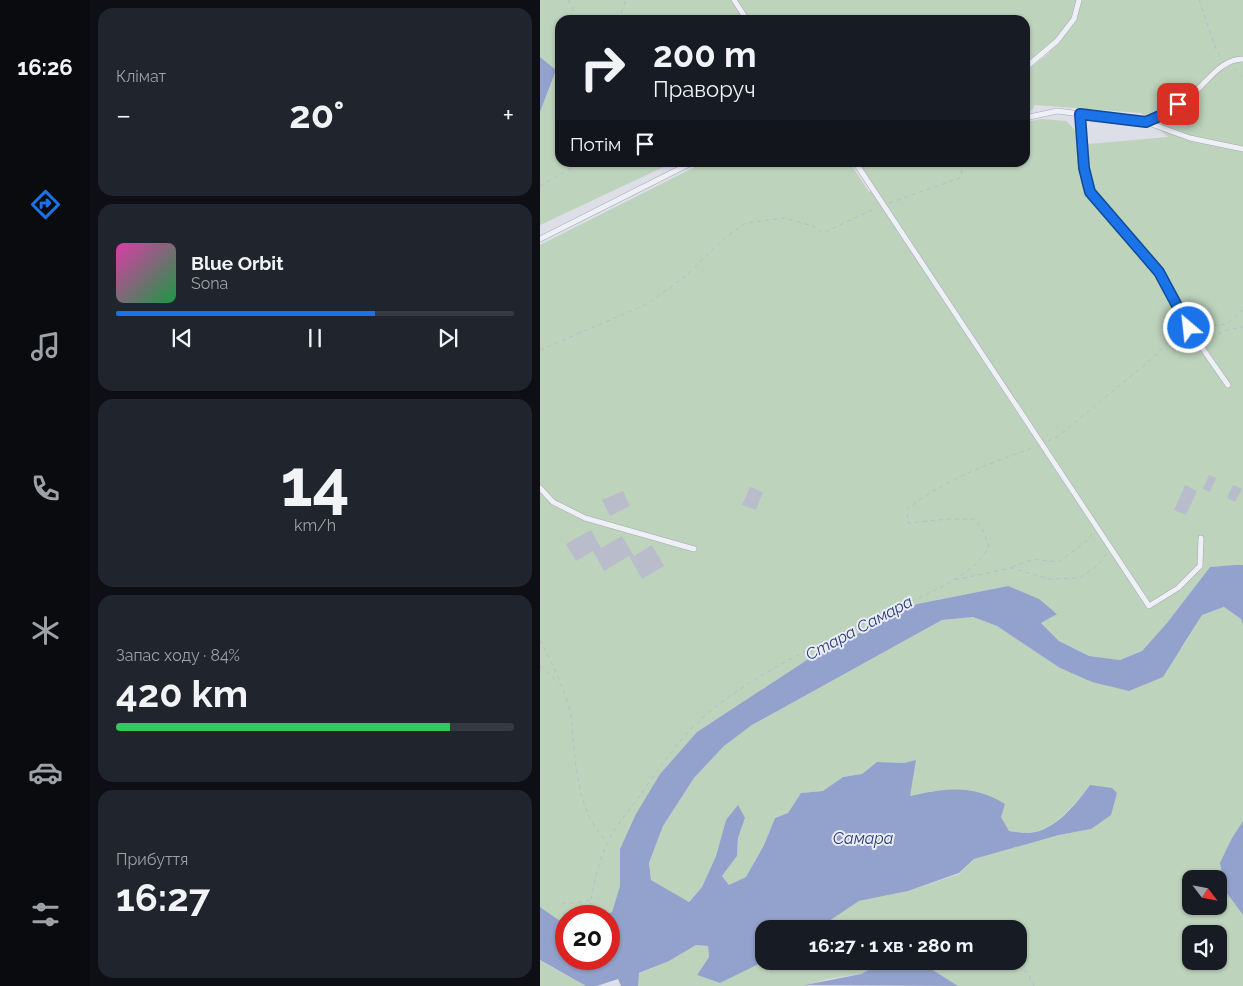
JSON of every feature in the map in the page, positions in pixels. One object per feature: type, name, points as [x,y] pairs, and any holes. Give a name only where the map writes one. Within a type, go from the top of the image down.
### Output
[{"type":"lane","points":[[734,0],[744,15]]},
{"type":"lane","points":[[1030,64],[1057,40],[1074,20],[1079,0]]},
{"type":"lane","points":[[1146,122],[1164,114],[1192,94],[1233,59],[1241,59],[1243,52]]},
{"type":"lane","points":[[1030,117],[1057,111],[1146,122],[1190,138],[1243,149]]},
{"type":"lane","points":[[1080,114],[1084,168],[1090,192],[1159,272],[1189,328],[1228,385]]},
{"type":"lane","points":[[540,240],[683,167]]},
{"type":"lane","points":[[858,167],[1149,606],[1178,588],[1200,566],[1201,538]]},
{"type":"lane","points":[[540,488],[552,502],[586,518],[694,549]]},
{"type":"path","points":[[568,0],[576,15]]},
{"type":"path","points":[[620,15],[626,0]]},
{"type":"path","points":[[1199,0],[1216,49],[1226,64],[1234,68],[1243,78]]},
{"type":"path","points":[[540,186],[575,167]]},
{"type":"path","points":[[540,350],[647,304],[683,278],[726,237],[746,223],[784,218],[813,226],[823,233],[884,205],[960,178],[962,175],[961,167]]},
{"type":"path","points":[[590,905],[596,876],[607,842],[671,752],[707,714],[764,674],[952,580],[976,565],[986,555],[989,546],[982,528],[974,520],[949,519],[908,523],[907,509],[926,495],[984,466],[1057,437],[1147,363],[1182,329],[1226,324],[1243,310]]},
{"type":"path","points":[[1201,335],[1208,338],[1227,330],[1243,327]]},
{"type":"path","points":[[952,580],[1012,568],[1034,558],[1058,562],[1091,536],[1096,525]]},
{"type":"path","points":[[1012,568],[1050,579],[1080,578],[1099,564],[1111,548]]},
{"type":"path","points":[[540,640],[551,660],[570,712],[579,788],[587,813],[596,830],[607,842]]},
{"type":"path","points":[[540,666],[560,683]]},
{"type":"path","points":[[562,902],[575,903],[591,900]]},
{"type":"path","points":[[1023,970],[1028,973],[1034,986]]},
{"type":"green space","points":[[540,0],[1243,0],[1243,565],[1210,567],[1167,623],[1142,651],[1120,660],[1089,656],[1059,641],[1041,623],[1057,613],[1008,586],[917,604],[813,656],[697,732],[660,774],[620,849],[620,886],[614,905],[555,905],[555,917],[540,907],[540,245],[695,167],[853,167],[869,192],[876,189],[861,167],[1030,167],[1030,121],[1042,119],[1066,121],[1075,130],[1077,145],[1168,137],[1141,113],[1035,105],[1030,111],[1030,68],[1049,53],[1052,44],[1030,61],[1030,15],[555,15],[555,69],[540,57]]},
{"type":"green space","points":[[555,73],[555,167],[663,167],[540,225],[540,112]]},
{"type":"green space","points":[[1224,607],[1241,619],[1243,625],[1243,821],[1232,838],[1228,874],[1228,870],[1182,870],[1182,915],[1228,915],[1228,895],[1243,915],[1243,986],[958,986],[933,970],[1027,970],[1027,920],[830,920],[859,901],[908,891],[959,874],[974,859],[1059,835],[1091,829],[1090,785],[1064,815],[1047,827],[1028,833],[1008,831],[1001,817],[933,791],[910,796],[904,763],[877,762],[862,774],[843,777],[823,791],[801,793],[788,813],[775,818],[764,845],[746,877],[729,885],[722,876],[737,856],[738,838],[745,818],[726,820],[716,856],[702,887],[688,902],[651,880],[649,863],[663,826],[694,778],[724,746],[752,725],[942,620],[973,617],[997,626],[1060,668],[1092,682],[1182,648],[1202,615]]},
{"type":"green space","points":[[696,945],[708,946],[709,957],[697,975],[720,983],[755,966],[755,970],[869,970],[861,974],[828,979],[807,985],[810,986],[638,986],[638,974],[669,961]]},
{"type":"green space","points":[[540,960],[586,986],[540,986]]},
{"type":"water","points":[[540,57],[555,69],[555,73],[540,112]]},
{"type":"water","name":"Самара","points":[[1243,565],[1243,625],[1241,619],[1224,607],[1202,615],[1163,677],[1129,691],[1092,682],[1060,668],[997,626],[973,617],[942,620],[752,725],[724,746],[694,778],[663,826],[649,863],[651,880],[689,902],[702,887],[716,856],[726,820],[738,805],[745,818],[738,838],[737,856],[722,876],[729,885],[746,877],[764,845],[775,818],[788,813],[801,793],[823,791],[843,777],[862,774],[877,762],[904,763],[916,760],[910,796],[935,791],[959,790],[982,793],[1005,804],[1001,817],[1009,831],[1029,833],[1039,831],[1056,822],[1064,815],[1090,785],[1112,788],[1117,793],[1111,815],[1091,829],[1059,835],[974,859],[959,873],[908,891],[859,901],[830,920],[755,920],[755,966],[720,983],[697,975],[709,957],[708,946],[696,945],[669,961],[639,973],[638,986],[621,986],[618,979],[597,986],[586,986],[558,970],[620,970],[620,905],[614,905],[620,886],[620,849],[636,814],[660,774],[697,732],[813,656],[917,604],[1008,586],[1039,599],[1057,614],[1041,623],[1059,641],[1089,656],[1120,660],[1142,651],[1167,623],[1210,567]]},
{"type":"water","points":[[1243,821],[1243,915],[1228,895],[1228,870],[1221,870],[1220,863]]},
{"type":"water","name":"Самара","points":[[540,907],[555,917],[555,968],[540,960]]},
{"type":"water","points":[[869,970],[933,970],[958,986],[805,985],[861,974]]},
{"type":"building","points":[[1209,475],[1216,478],[1210,492],[1203,489]]},
{"type":"building","points":[[1185,485],[1197,491],[1186,515],[1174,510]]},
{"type":"building","points":[[1233,485],[1242,489],[1235,502],[1227,498]]},
{"type":"building","points":[[750,487],[763,492],[756,510],[742,505]]},
{"type":"building","points":[[623,491],[630,506],[610,516],[602,500]]},
{"type":"building","points":[[591,530],[601,548],[622,536],[634,556],[652,545],[664,566],[642,579],[629,556],[604,571],[593,551],[576,561],[566,544]]},
{"type":"route","points":[[1178,104],[1164,114],[1146,122],[1080,114],[1084,168],[1090,192],[1159,272],[1189,328]]},
{"type":"water label","name":"Стара Самара","points":[[859,628]]}]
